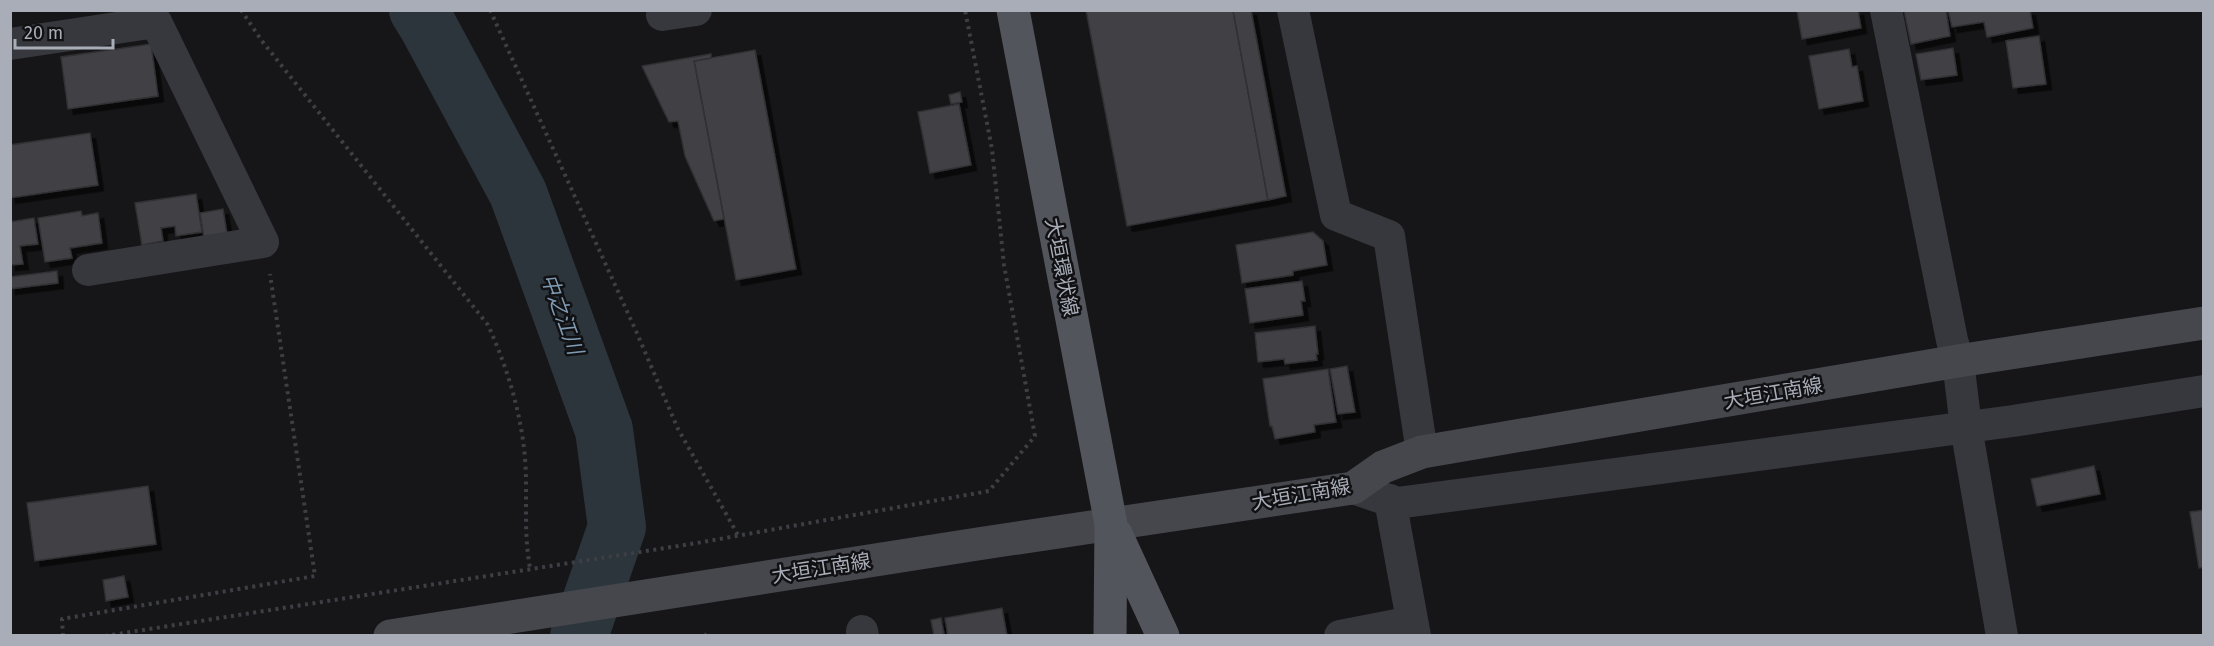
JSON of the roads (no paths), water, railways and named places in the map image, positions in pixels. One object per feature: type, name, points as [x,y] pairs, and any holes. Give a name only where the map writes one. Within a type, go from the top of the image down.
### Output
[{"type":"main road","name":"大垣環状線","points":[[1013,10],[1111,524],[1110,636]]},
{"type":"main road","name":"大垣江南線","points":[[390,636],[1353,488],[1383,467],[1422,452],[1958,361],[2204,323]]},
{"type":"main road","name":"大垣環状線","points":[[1111,524],[1163,636]]},
{"type":"street","points":[[662,15],[696,10]]},
{"type":"street","points":[[1293,10],[1336,215],[1389,236],[1422,452]]},
{"type":"street","points":[[1886,10],[1958,361],[1966,427],[2002,636]]},
{"type":"street","points":[[10,44],[156,22],[262,242],[88,270]]},
{"type":"street","points":[[1353,488],[1397,503],[1966,427],[2204,391]]},
{"type":"street","points":[[1340,636],[1414,629],[1390,500]]},
{"type":"waterway","name":"中之江川","points":[[418,10],[518,193],[604,430],[617,527],[579,636]]}]
